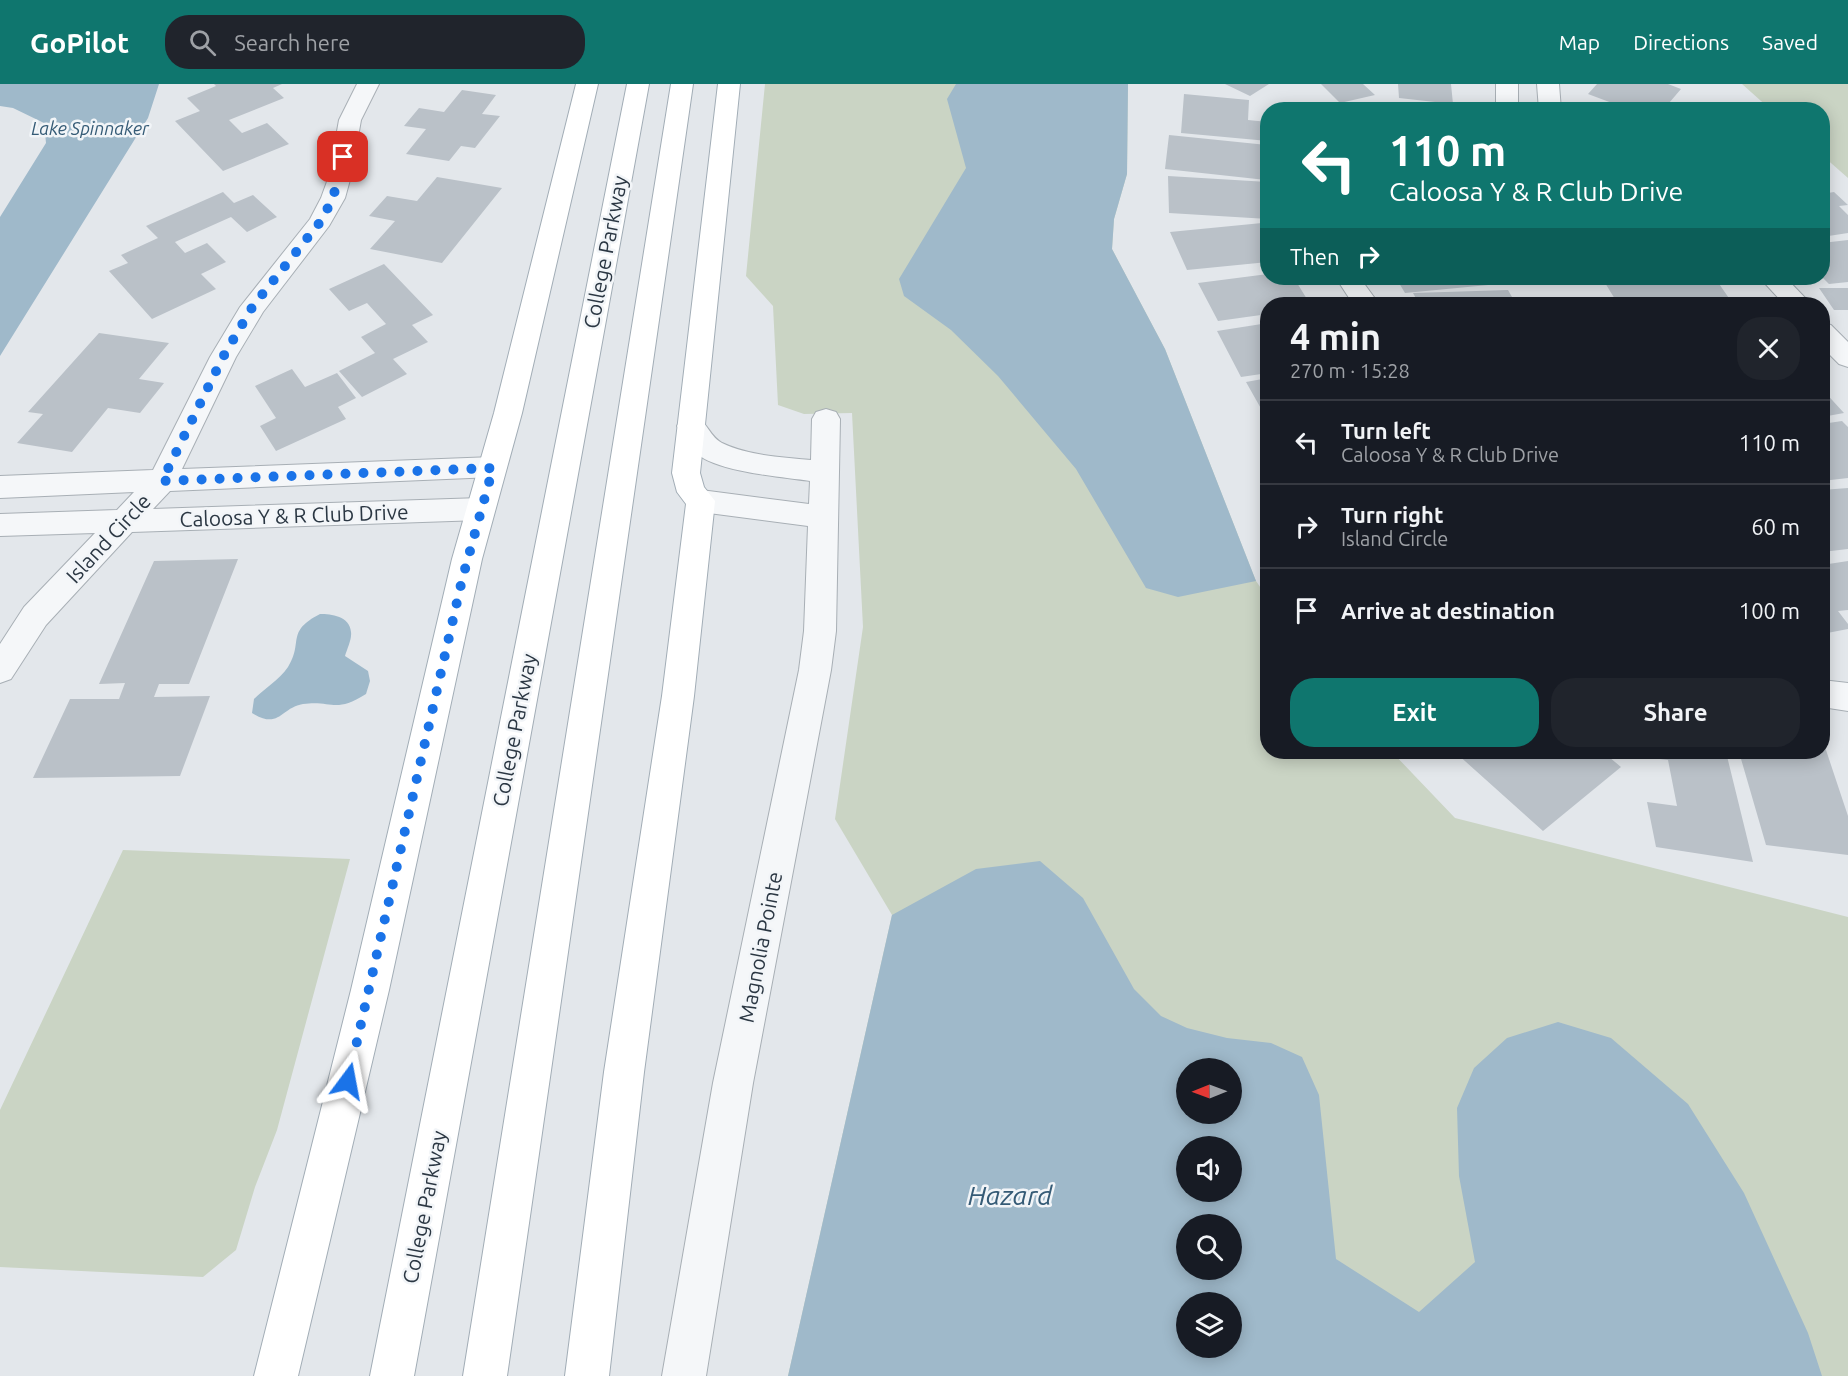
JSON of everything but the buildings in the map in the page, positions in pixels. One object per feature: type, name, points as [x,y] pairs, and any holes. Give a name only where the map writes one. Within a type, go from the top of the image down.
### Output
[{"type":"main road","points":[[276,1376],[370,990],[433,702],[587,84]]},
{"type":"main road","name":"College Parkway","points":[[392,1376],[587,342],[638,84]]},
{"type":"main road","points":[[485,1376],[682,84]]},
{"type":"main road","points":[[587,1376],[624,1072],[678,696],[701,501],[691,492],[686,473],[729,84]]},
{"type":"street","name":"Island Circle","points":[[0,670],[35,616],[162,481],[223,357],[253,306],[321,221],[333,198],[340,176],[350,120],[368,84]]},
{"type":"street","points":[[1507,84],[1507,102]]},
{"type":"street","points":[[1548,84],[1549,102]]},
{"type":"street","points":[[1779,285],[1791,297]]},
{"type":"street","points":[[1830,339],[1848,358]]},
{"type":"street","name":"Magnolia Pointe","points":[[684,1376],[733,1083],[815,670],[820,631],[826,418]]},
{"type":"street","points":[[691,426],[708,447],[726,455],[766,464],[824,472]]},
{"type":"street","name":"Caloosa Y & R Club Drive","points":[[0,487],[493,468]]},
{"type":"street","points":[[701,501],[823,517]]},
{"type":"street","name":"Caloosa Y & R Club Drive","points":[[0,525],[481,508]]},
{"type":"street","points":[[1830,695],[1848,698]]},
{"type":"green space","points":[[765,84],[1128,84],[1127,174],[1114,219],[1112,249],[1165,349],[1260,587],[1260,759],[1399,759],[1455,818],[1848,917],[1848,1376],[788,1376],[892,915],[835,819],[863,627],[852,413],[804,414],[778,405],[773,306],[746,276]]},
{"type":"green space","points":[[1742,84],[1848,84],[1848,178],[1830,162],[1830,102],[1762,102]]},
{"type":"green space","points":[[123,850],[350,859],[277,1130],[255,1187],[236,1250],[203,1277],[0,1267],[0,1110]]},
{"type":"water","name":"Lake Spinnaker","points":[[0,84],[159,84],[148,118],[0,356],[0,217],[46,143],[44,123],[13,108],[0,106]]},
{"type":"water","points":[[956,84],[1128,84],[1127,174],[1114,219],[1112,249],[1165,349],[1256,581],[1178,597],[1146,588],[1076,469],[998,376],[951,330],[904,296],[899,279],[966,168],[947,99]]},
{"type":"water","points":[[320,614],[344,619],[350,627],[351,638],[345,656],[368,671],[370,681],[366,694],[340,705],[313,703],[295,706],[274,719],[261,718],[252,713],[254,699],[288,667],[293,658],[302,626]]},
{"type":"water","name":"Hazard","points":[[1040,861],[1083,898],[1134,989],[1161,1016],[1187,1028],[1227,1038],[1271,1043],[1302,1057],[1319,1095],[1336,1259],[1419,1312],[1475,1262],[1459,1176],[1457,1108],[1474,1068],[1507,1038],[1558,1022],[1611,1038],[1688,1104],[1744,1193],[1808,1333],[1822,1376],[788,1376],[892,915],[976,869]]},
{"type":"route","points":[[343,157],[333,198],[321,221],[253,306],[223,357],[162,481],[493,468],[462,580],[348,1081]]}]
